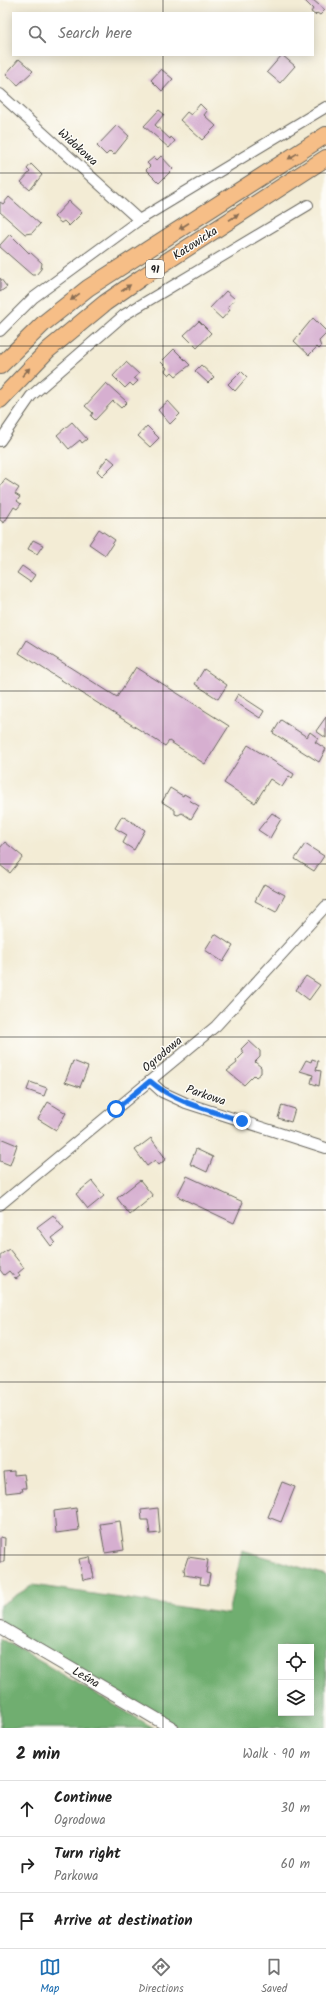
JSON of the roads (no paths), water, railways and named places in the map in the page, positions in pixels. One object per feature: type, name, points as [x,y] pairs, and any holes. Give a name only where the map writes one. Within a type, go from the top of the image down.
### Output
[{"type":"main road","name":"Katowicka","points":[[0,366],[53,315],[88,288],[326,135]]},
{"type":"main road","name":"Katowicka","points":[[0,400],[48,350],[105,303],[326,158]]},
{"type":"street","name":"Widokowa","points":[[0,94],[139,220]]},
{"type":"street","points":[[0,330],[33,298],[139,220],[326,107]]},
{"type":"street","points":[[0,441],[31,396],[124,315],[308,204]]},
{"type":"street","name":"Ogrodowa","points":[[0,1205],[216,1026],[326,906]]},
{"type":"street","name":"Parkowa","points":[[150,1081],[162,1092],[186,1103],[326,1148]]},
{"type":"street","name":"Leśna","points":[[0,1627],[172,1728]]}]
